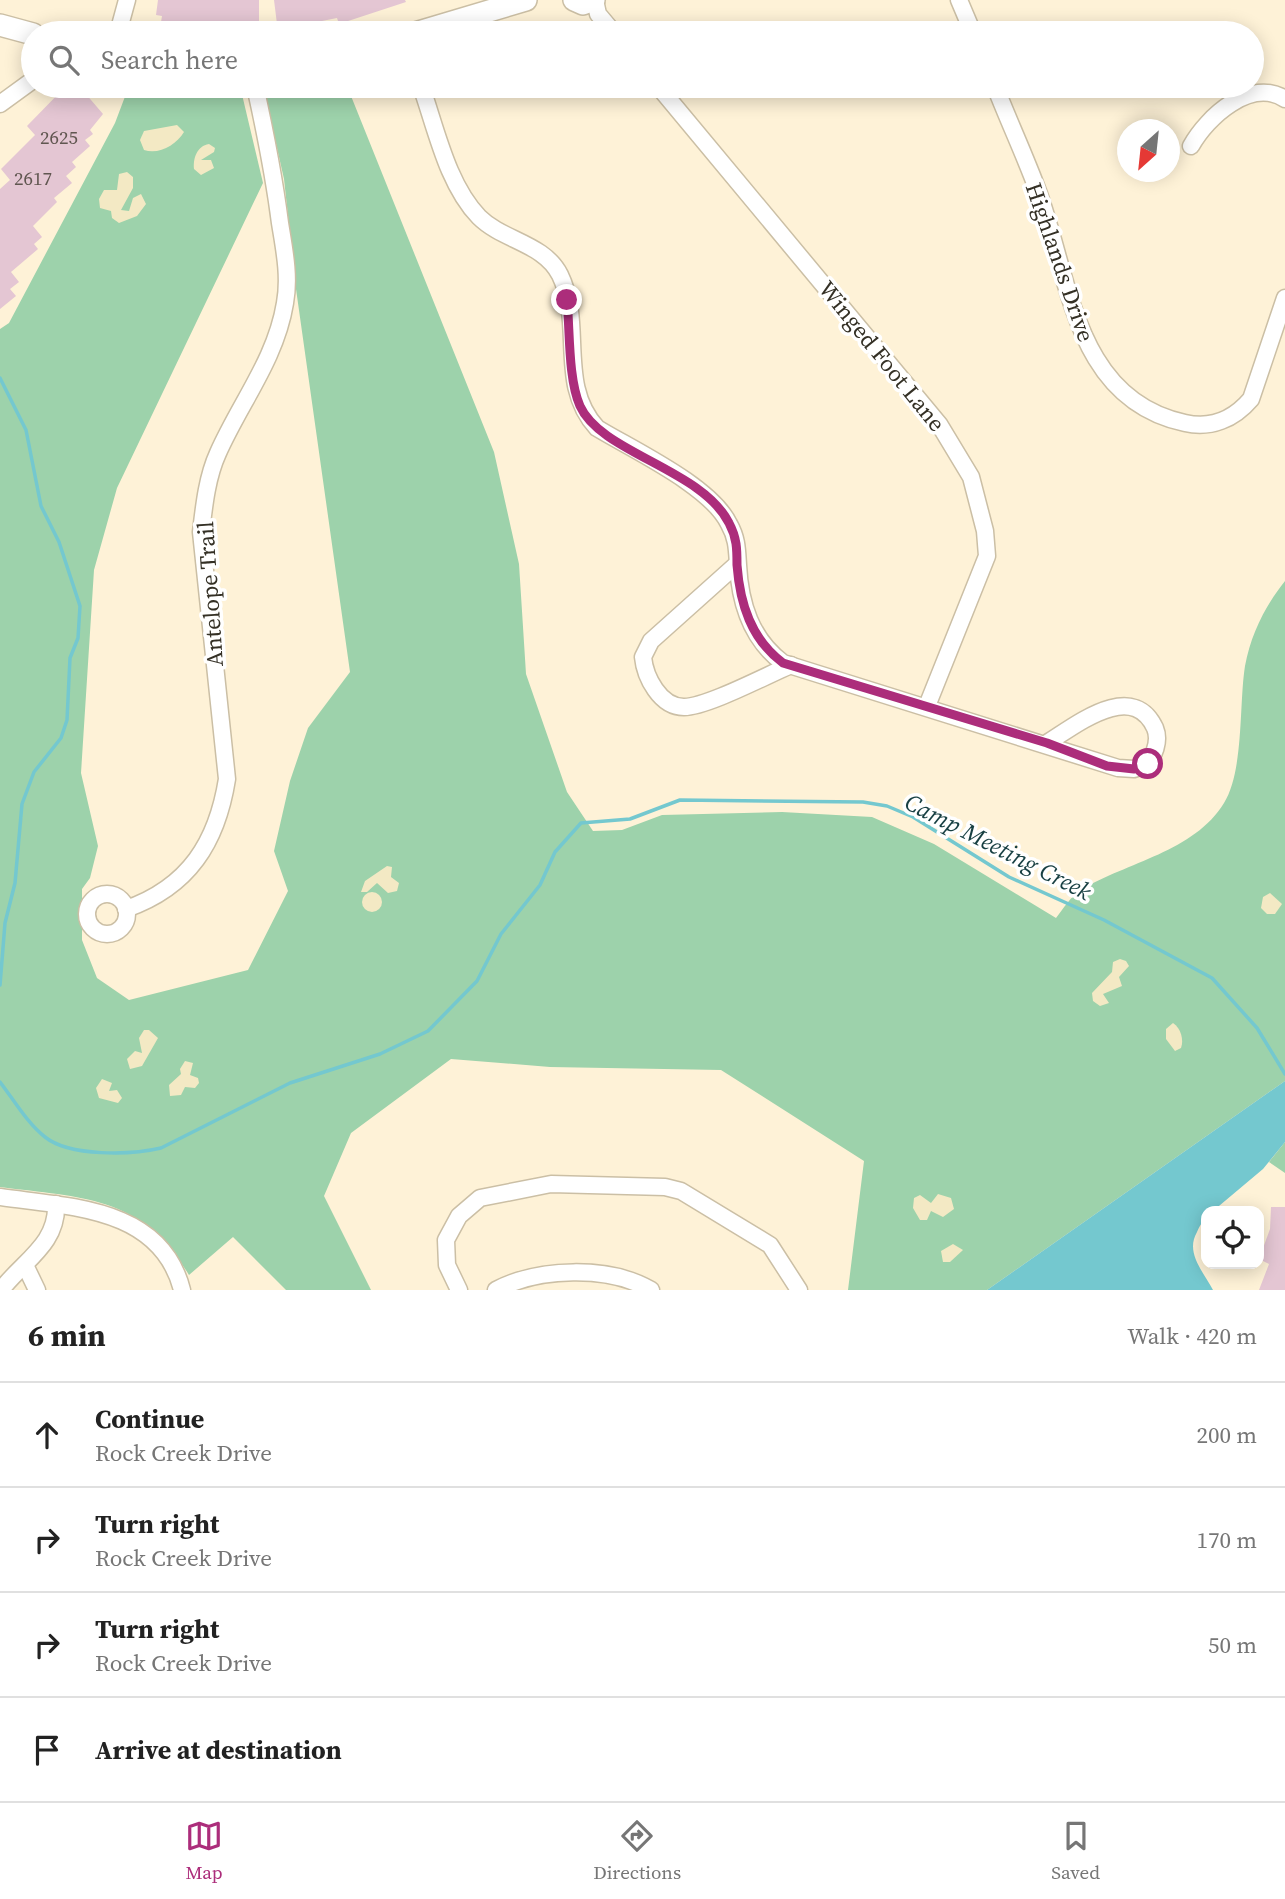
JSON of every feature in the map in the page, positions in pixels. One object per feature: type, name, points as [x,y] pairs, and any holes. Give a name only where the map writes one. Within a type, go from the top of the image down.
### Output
[{"type":"street","points":[[121,21],[127,0]]},
{"type":"street","points":[[447,21],[487,6],[526,0]]},
{"type":"street","points":[[959,0],[968,21]]},
{"type":"street","points":[[586,1],[603,21]]},
{"type":"street","points":[[0,25],[21,31]]},
{"type":"street","points":[[0,104],[21,89]]},
{"type":"street","points":[[1264,92],[1285,99]]},
{"type":"street","name":"Antelope Trail","points":[[126,908],[154,899],[199,859],[221,814],[227,779],[201,532],[217,455],[265,366],[286,302],[282,236],[270,153],[258,98]]},
{"type":"street","points":[[425,98],[456,182],[468,202],[489,225],[540,252],[561,277],[567,300],[576,391],[587,418],[597,428],[702,492],[720,509],[738,545],[737,564],[748,621],[772,654],[791,665],[1047,743],[1107,766],[1134,769],[1148,764],[1153,757],[1158,734],[1141,712],[1115,706],[1097,712],[1047,743]]},
{"type":"street","name":"Winged Foot Lane","points":[[668,98],[921,400],[971,477],[985,531],[987,556],[927,706]]},
{"type":"street","name":"Highlands Drive","points":[[1000,98],[1039,194],[1084,338],[1112,380],[1147,412],[1171,420],[1205,424],[1224,421],[1240,412],[1251,399],[1285,298]]},
{"type":"street","points":[[1191,146],[1202,126],[1244,98]]},
{"type":"street","points":[[737,564],[651,641],[643,657],[649,679],[667,701],[676,706],[693,706],[791,665]]},
{"type":"street","points":[[459,1290],[447,1265],[446,1240],[458,1216],[481,1198],[551,1184],[665,1187],[681,1191],[770,1245],[799,1290]]},
{"type":"street","points":[[0,1197],[56,1204],[107,1215],[155,1241],[176,1267],[182,1290]]},
{"type":"street","points":[[1,1290],[52,1232],[57,1220],[56,1204]]},
{"type":"street","points":[[25,1265],[37,1290]]},
{"type":"street","points":[[496,1290],[519,1278],[551,1272],[584,1273],[651,1290]]},
{"type":"green space","points":[[124,98],[243,98],[263,183],[117,488],[94,570],[81,773],[98,846],[90,878],[82,889],[82,940],[97,978],[129,1000],[248,970],[288,891],[274,851],[290,781],[308,728],[350,672],[296,289],[284,179],[266,98],[352,98],[494,452],[519,564],[526,674],[567,792],[593,831],[622,830],[662,815],[782,812],[872,817],[934,844],[1056,918],[1081,890],[1178,845],[1211,820],[1224,803],[1235,773],[1243,681],[1251,643],[1271,600],[1285,581],[1285,1081],[987,1290],[848,1290],[864,1161],[721,1070],[550,1067],[451,1059],[351,1133],[324,1196],[371,1290],[286,1290],[233,1237],[189,1275],[171,1249],[151,1229],[130,1215],[108,1205],[84,1199],[0,1187],[0,329],[9,323],[115,123]]},
{"type":"green space","points":[[1285,1142],[1285,1173],[1269,1162]]},
{"type":"sand","points":[[177,125],[184,132],[172,145],[161,150],[144,150],[140,140],[144,131]]},
{"type":"sand","points":[[209,144],[215,148],[214,152],[201,160],[211,160],[214,168],[201,175],[194,169],[195,157],[201,147]]},
{"type":"sand","points":[[127,172],[133,177],[133,188],[121,210],[129,211],[133,198],[141,194],[146,204],[137,216],[119,223],[112,218],[111,211],[100,208],[99,199],[104,190],[117,190],[119,174]]},
{"type":"sand","points":[[387,866],[392,867],[391,877],[399,883],[397,891],[388,893],[377,883],[367,892],[361,892],[365,881]]},
{"type":"sand","points":[[372,892],[379,895],[382,902],[379,909],[372,912],[365,909],[362,902],[365,895]]},
{"type":"sand","points":[[1270,893],[1282,904],[1275,914],[1267,914],[1261,908],[1263,897]]},
{"type":"sand","points":[[1120,959],[1126,961],[1129,966],[1119,977],[1122,986],[1103,994],[1109,1003],[1100,1006],[1093,1001],[1092,993],[1112,972],[1113,962]]},
{"type":"sand","points":[[1173,1023],[1182,1038],[1181,1048],[1175,1051],[1166,1039],[1166,1029]]},
{"type":"sand","points":[[144,1030],[149,1030],[158,1038],[142,1066],[130,1069],[127,1059],[135,1051],[142,1053],[139,1038]]},
{"type":"sand","points":[[185,1061],[193,1063],[190,1075],[198,1078],[199,1083],[195,1088],[185,1087],[181,1095],[170,1096],[169,1085],[181,1074],[180,1069]]},
{"type":"sand","points":[[102,1079],[112,1083],[109,1091],[117,1090],[122,1098],[118,1103],[99,1098],[96,1088]]},
{"type":"sand","points":[[938,1194],[951,1198],[954,1209],[943,1217],[931,1211],[927,1220],[920,1220],[913,1208],[914,1198],[920,1195],[931,1203]]},
{"type":"sand","points":[[953,1244],[963,1250],[950,1262],[943,1262],[941,1251]]},
{"type":"water","points":[[1285,1081],[1285,1142],[1263,1169],[1219,1206],[1201,1206],[1201,1224],[1194,1240],[1194,1255],[1213,1290],[987,1290]]},
{"type":"building","points":[[158,0],[259,0],[259,21],[161,21],[162,16],[156,15]]},
{"type":"building","points":[[274,0],[406,2],[348,21],[338,21],[337,18],[322,21],[277,21]]},
{"type":"building","points":[[54,98],[89,98],[103,114],[90,130],[93,134],[85,140],[90,146],[72,162],[76,167],[66,176],[72,183],[54,198],[57,202],[33,226],[42,237],[34,244],[38,249],[11,272],[19,282],[10,289],[16,296],[0,309],[0,189],[10,180],[1,169],[35,135],[27,126]]},
{"type":"building","points":[[1271,1207],[1285,1207],[1285,1290],[1259,1290],[1269,1264],[1264,1262],[1264,1245],[1270,1229]]},
{"type":"waterway","name":"Camp Meeting Creek","points":[[0,378],[26,430],[41,506],[59,542],[80,606],[78,638],[70,658],[67,720],[61,738],[34,772],[22,804],[15,883],[5,923],[0,985]]},
{"type":"waterway","name":"Camp Meeting Creek","points":[[0,1082],[32,1125],[56,1144],[101,1153],[161,1148],[290,1083],[380,1054],[428,1031],[477,981],[501,934],[540,885],[555,852],[581,823],[630,819],[680,800],[863,802],[887,806],[913,817],[1009,877],[1104,920],[1212,978],[1257,1028],[1285,1074]]},
{"type":"route","points":[[567,300],[576,391],[587,418],[597,428],[702,492],[720,509],[738,545],[737,564],[748,621],[763,645],[783,663],[1047,743],[1107,766],[1134,769],[1148,764]]}]
